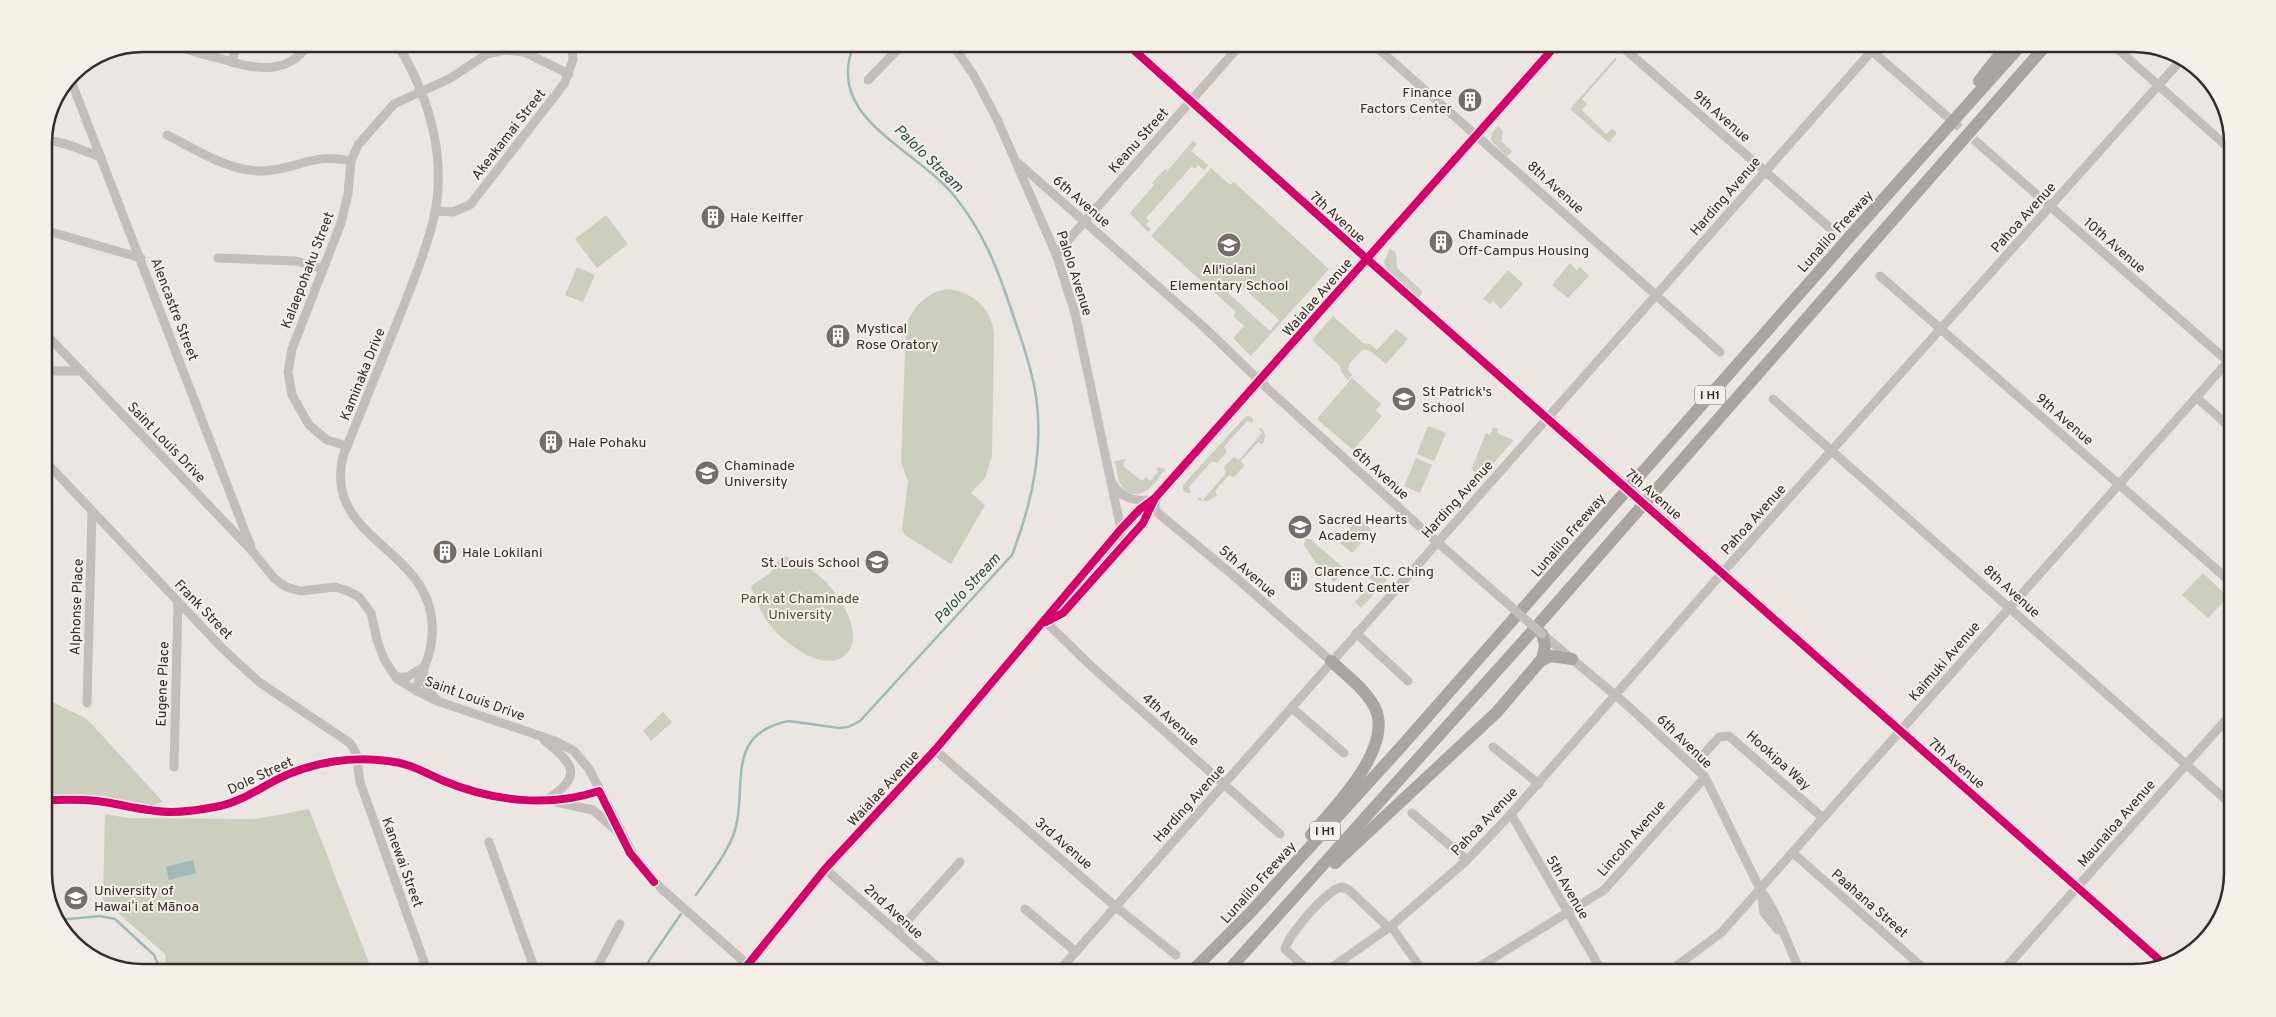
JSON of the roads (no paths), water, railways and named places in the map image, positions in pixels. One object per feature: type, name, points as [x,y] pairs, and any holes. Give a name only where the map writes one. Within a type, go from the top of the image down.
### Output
[{"type":"highway","points":[[1852,234],[2001,52]]},
{"type":"highway","name":"Lunalilo Freeway","points":[[1199,964],[1249,914],[1400,748],[1852,234],[2015,52]]},
{"type":"highway","name":"I H1","points":[[1234,964],[1530,635],[2040,52]]},
{"type":"highway","points":[[1289,904],[1470,739],[1539,662],[1545,650],[1542,634]]},
{"type":"highway","points":[[1539,662],[1551,656],[1572,659]]},
{"type":"highway","points":[[1249,914],[1356,778],[1376,743],[1378,721],[1374,707],[1359,688],[1331,662]]},
{"type":"main road","name":"Waialae Avenue","points":[[748,964],[825,869],[935,750],[1046,622],[1054,607],[1121,529],[1140,509],[1154,499],[1550,52]]},
{"type":"main road","name":"Waialae Avenue","points":[[1046,622],[1061,615],[1143,523],[1154,499]]},
{"type":"street","points":[[200,52],[257,68],[273,68],[295,59],[302,52]]},
{"type":"street","points":[[232,62],[235,52]]},
{"type":"street","name":"Kaminaka Drive","points":[[401,52],[422,90],[432,122],[437,156],[435,211],[424,255],[347,446],[340,477],[347,507],[360,524],[409,569],[428,600],[432,618],[432,636],[424,668],[415,690]]},
{"type":"street","name":"Kalaepohaku Street","points":[[347,446],[327,440],[309,425],[296,406],[289,384],[292,349],[345,208],[351,161],[366,134],[394,104],[448,78],[487,54],[496,52]]},
{"type":"street","name":"Kalaepohaku Street","points":[[519,52],[533,54],[569,74]]},
{"type":"street","name":"Akeakamai Street","points":[[435,211],[453,212],[470,205],[564,84],[573,60],[572,52]]},
{"type":"street","points":[[868,80],[895,52]]},
{"type":"street","name":"Palolo Avenue","points":[[958,52],[973,74],[1017,162],[1056,254],[1075,313],[1121,529]]},
{"type":"street","name":"7th Avenue","points":[[1136,52],[2160,960]]},
{"type":"street","name":"Keanu Street","points":[[1056,254],[1234,52]]},
{"type":"street","name":"8th Avenue","points":[[1382,52],[1477,134],[1720,352]]},
{"type":"street","name":"9th Avenue","points":[[1627,52],[1830,228]]},
{"type":"street","name":"Harding Avenue","points":[[1067,964],[1356,633],[1870,52]]},
{"type":"street","points":[[1879,52],[1943,113]]},
{"type":"street","points":[[2121,52],[2223,142]]},
{"type":"street","name":"Pahoa Avenue","points":[[1337,964],[1389,927],[1467,860],[1511,814],[1723,572],[1833,452],[1940,329],[2177,64]]},
{"type":"street","name":"Alencastre Street","points":[[73,86],[253,552]]},
{"type":"street","points":[[167,135],[220,162],[248,170],[278,169],[319,158],[337,158],[351,161]]},
{"type":"street","points":[[53,141],[101,157]]},
{"type":"street","name":"10th Avenue","points":[[1980,146],[2223,354]]},
{"type":"street","name":"6th Avenue","points":[[1017,162],[1215,338],[1259,381],[1437,542],[1694,765],[1705,777],[1760,888],[1772,905],[1797,964]]},
{"type":"street","points":[[53,233],[141,258]]},
{"type":"street","points":[[218,258],[296,261],[323,269]]},
{"type":"street","name":"9th Avenue","points":[[1880,276],[2224,576]]},
{"type":"street","name":"Saint Louis Drive","points":[[53,342],[253,552],[274,578],[286,587],[301,591],[335,587],[348,590],[359,597],[371,613],[380,650],[396,677],[415,690],[437,701],[540,736],[565,746],[578,755],[589,770],[621,834],[641,868],[739,964]]},
{"type":"street","name":"Kaimuki Avenue","points":[[1679,964],[1721,933],[2196,397],[2223,369]]},
{"type":"street","points":[[53,371],[80,371]]},
{"type":"street","points":[[2196,397],[2223,421]]},
{"type":"street","name":"8th Avenue","points":[[1773,399],[2224,798]]},
{"type":"street","name":"Frank Street","points":[[53,470],[222,648],[259,682],[346,739],[356,753],[357,759]]},
{"type":"street","points":[[1109,478],[1118,491],[1126,497],[1154,499]]},
{"type":"street","name":"5th Avenue","points":[[1154,499],[1155,509],[1158,513],[1234,576],[1331,662]]},
{"type":"street","name":"Alphonse Place","points":[[87,703],[92,512]]},
{"type":"street","points":[[1077,598],[1086,578],[1120,540],[1121,529]]},
{"type":"street","name":"Eugene Place","points":[[174,767],[178,602]]},
{"type":"street","name":"4th Avenue","points":[[1046,622],[1078,654],[1280,834]]},
{"type":"street","points":[[1356,633],[1408,681]]},
{"type":"street","points":[[396,677],[408,677],[424,668],[427,688],[437,701]]},
{"type":"street","points":[[1292,708],[1344,753]]},
{"type":"street","name":"Maunaloa Avenue","points":[[2009,964],[2224,722]]},
{"type":"street","points":[[540,736],[566,760],[570,773],[564,788],[546,800]]},
{"type":"street","name":"Hookipa Way","points":[[1694,765],[1719,737],[1730,736],[1824,818]]},
{"type":"street","points":[[1494,747],[1539,784]]},
{"type":"street","name":"3rd Avenue","points":[[935,750],[1116,907],[1176,955]]},
{"type":"street","name":"Dole Street","points":[[53,800],[96,801],[171,812],[222,806],[307,767],[357,759],[390,761],[413,765],[444,781],[481,794],[529,800],[546,800],[586,795],[599,791]]},
{"type":"street","name":"Kanewai Street","points":[[357,759],[360,782],[425,964]]},
{"type":"street","name":"Lincoln Avenue","points":[[1485,964],[1604,890],[1705,777]]},
{"type":"street","points":[[546,800],[593,810],[621,834]]},
{"type":"street","points":[[1412,812],[1467,860]]},
{"type":"street","name":"5th Avenue","points":[[1511,814],[1598,964]]},
{"type":"street","points":[[490,842],[533,964]]},
{"type":"street","name":"Paahana Street","points":[[1793,853],[1919,964]]},
{"type":"street","points":[[897,932],[960,862]]},
{"type":"street","name":"2nd Avenue","points":[[825,869],[934,964]]},
{"type":"street","points":[[1301,964],[1285,949],[1291,937],[1329,893],[1339,888],[1349,890],[1389,927],[1417,964]]},
{"type":"street","name":"6th Avenue","points":[[1760,888],[1764,913],[1784,936]]},
{"type":"street","points":[[1742,910],[1750,907],[1764,913]]},
{"type":"street","points":[[1026,909],[1076,952]]},
{"type":"street","points":[[599,964],[620,924]]},
{"type":"water","points":[[193,860],[196,873],[169,880],[166,867]]},
{"type":"waterway","name":"Palolo Stream","points":[[696,895],[721,859],[733,836],[737,819],[742,766],[746,751],[754,738],[768,728],[789,721],[839,728],[848,727],[860,721],[1012,555],[1025,517],[1034,477],[1038,436],[1038,416],[1034,384],[1021,339],[994,263],[974,223],[956,198],[933,174],[880,132],[859,108],[851,93],[849,84],[848,68],[851,52]]},
{"type":"waterway","name":"Palolo Stream","points":[[648,964],[681,914]]},
{"type":"waterway","points":[[65,919],[100,916],[115,919],[154,955],[158,964]]},
{"type":"tunnel","points":[[1943,113],[1980,145]]},
{"type":"place","name":"Finance Factors Center","points":[[1470,100]]},
{"type":"place","name":"Hale Keiffer","points":[[713,217]]},
{"type":"place","name":"Chaminade Off-Campus Housing","points":[[1441,242]]},
{"type":"place","name":"Ali'iolani Elementary School","points":[[1229,245]]},
{"type":"place","name":"Mystical Rose Oratory","points":[[838,336]]},
{"type":"place","name":"St Patrick's School","points":[[1404,399]]},
{"type":"place","name":"Hale Pohaku","points":[[551,442]]},
{"type":"place","name":"Chaminade University","points":[[707,473]]},
{"type":"place","name":"Sacred Hearts Academy","points":[[1300,527]]},
{"type":"place","name":"Hale Lokilani","points":[[445,552]]},
{"type":"place","name":"St. Louis School","points":[[877,562]]},
{"type":"place","name":"Clarence T.C. Ching Student Center","points":[[1296,579]]},
{"type":"place","name":"University of Hawaiʻi at Mānoa","points":[[76,898]]},
{"type":"park label","name":"Park at Chaminade University","points":[[800,606]]}]
